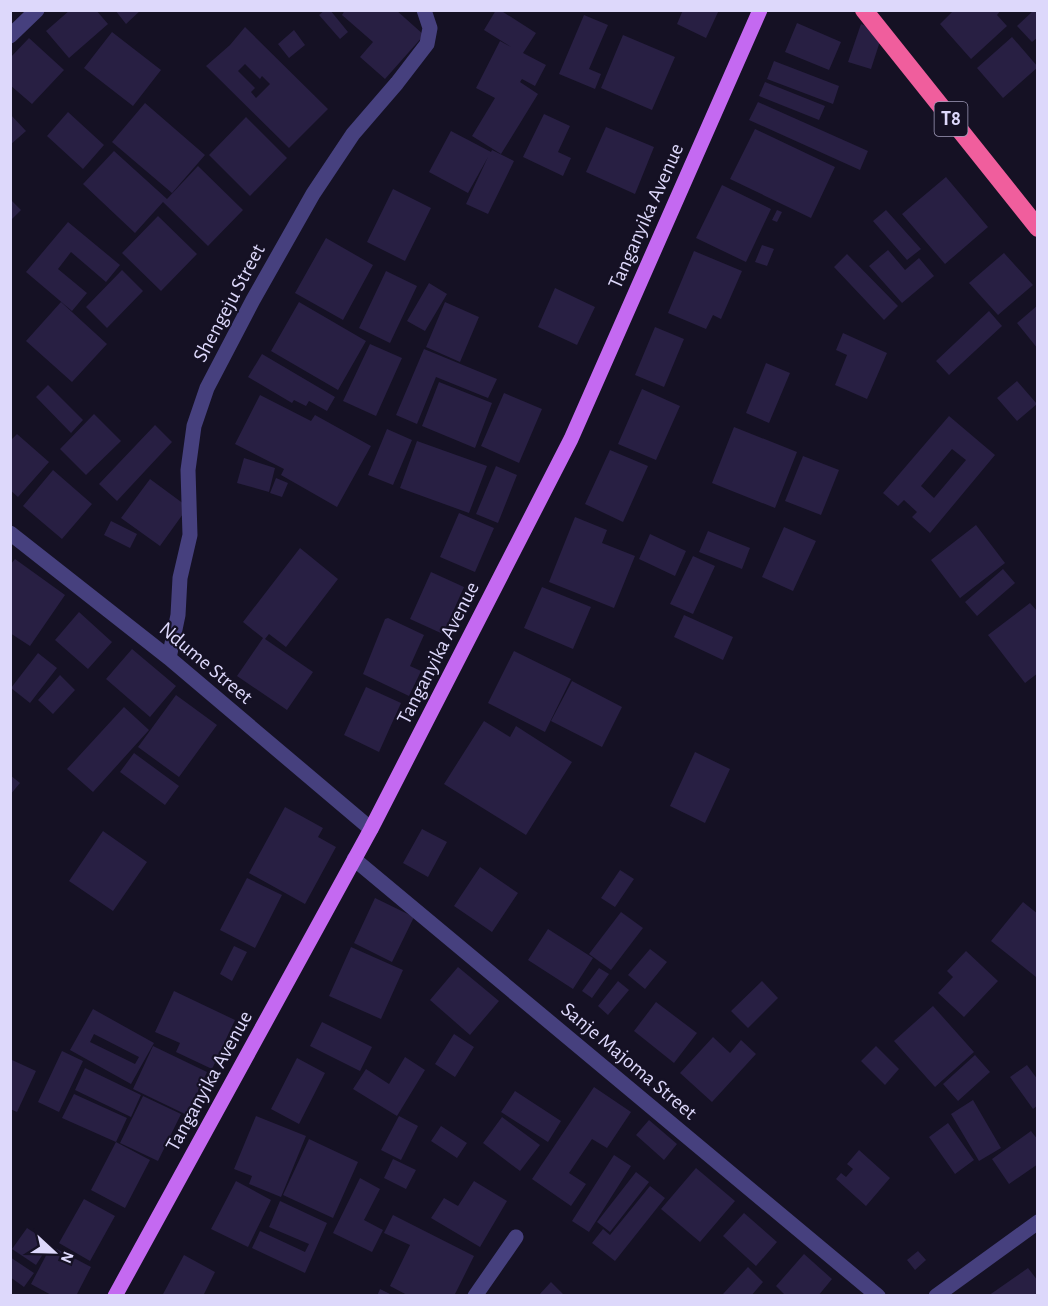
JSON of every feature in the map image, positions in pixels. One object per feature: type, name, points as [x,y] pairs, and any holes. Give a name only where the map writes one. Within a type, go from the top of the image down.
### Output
[{"type":"highway","name":"T8","points":[[864,10],[1038,228]]},
{"type":"main road","name":"Tanganyika Avenue","points":[[115,1296],[371,829],[571,439],[760,10]]},
{"type":"street","name":"Shengeju Street","points":[[169,658],[178,615],[180,578],[190,535],[188,470],[194,426],[207,388],[253,300],[313,194],[353,134],[428,44],[430,28],[424,10]]},
{"type":"street","points":[[10,36],[33,12]]},
{"type":"street","name":"Ndume Street","points":[[10,532],[169,658],[371,829]]},
{"type":"street","name":"Sanje Majoma Street","points":[[354,859],[878,1296]]},
{"type":"street","points":[[936,1296],[1038,1222]]},
{"type":"street","points":[[475,1296],[516,1237]]},
{"type":"building","points":[[70,10],[96,10],[108,24],[69,58],[46,31]]},
{"type":"building","points":[[115,10],[141,10],[126,24]]},
{"type":"building","points":[[325,10],[330,10],[348,32],[340,39],[319,15]]},
{"type":"building","points":[[345,10],[396,10],[424,35],[385,79],[360,57],[373,42],[342,15]]},
{"type":"building","points":[[496,10],[500,10],[536,33],[523,53],[546,65],[535,86],[522,79],[520,82],[538,94],[501,154],[472,136],[495,98],[476,88],[500,41],[511,47],[484,30]]},
{"type":"building","points":[[683,10],[719,10],[706,38],[677,24]]},
{"type":"building","points":[[954,10],[1001,10],[997,15],[1007,26],[971,59],[940,24]]},
{"type":"building","points":[[1034,10],[1038,10],[1038,37],[1032,42],[1017,26]]},
{"type":"building","points":[[584,15],[608,25],[589,69],[601,74],[595,89],[559,74]]},
{"type":"building","points":[[797,23],[841,42],[829,70],[785,52]]},
{"type":"building","points":[[861,24],[883,32],[871,69],[848,62]]},
{"type":"building","points":[[245,27],[328,109],[289,148],[206,66],[230,45]],"holes":[[[245,64],[260,79],[262,76],[270,84],[256,98],[251,92],[255,88],[238,71]]]},
{"type":"building","points":[[294,30],[305,45],[289,58],[278,44]]},
{"type":"building","points":[[112,32],[161,70],[133,106],[84,68]]},
{"type":"building","points":[[623,35],[675,57],[652,110],[601,88]]},
{"type":"building","points":[[1012,37],[1038,67],[1003,98],[977,68]]},
{"type":"building","points":[[29,38],[64,70],[32,104],[10,85],[10,58]]},
{"type":"building","points":[[774,61],[839,86],[833,104],[767,79]]},
{"type":"building","points":[[765,82],[825,106],[819,120],[759,96]]},
{"type":"building","points":[[758,102],[868,151],[860,170],[749,120]]},
{"type":"building","points":[[145,103],[205,155],[172,193],[112,142]]},
{"type":"building","points":[[68,112],[104,145],[83,169],[47,136]]},
{"type":"building","points":[[10,114],[26,131],[10,145]]},
{"type":"building","points":[[544,114],[570,126],[558,152],[571,158],[563,176],[523,157]]},
{"type":"building","points":[[246,117],[287,158],[250,196],[209,155]]},
{"type":"building","points":[[606,127],[654,147],[635,194],[586,172]]},
{"type":"building","points":[[755,129],[835,167],[811,218],[730,179]]},
{"type":"building","points":[[451,131],[514,161],[488,214],[466,204],[488,157],[468,193],[429,172]]},
{"type":"building","points":[[114,151],[167,199],[198,166],[243,210],[208,246],[163,202],[135,233],[83,184]]},
{"type":"building","points":[[946,177],[988,227],[945,264],[902,214]]},
{"type":"building","points":[[722,185],[771,209],[746,262],[696,238]]},
{"type":"building","points":[[393,189],[431,208],[405,261],[367,242]]},
{"type":"building","points":[[10,199],[21,210],[10,221]]},
{"type":"building","points":[[777,210],[782,212],[777,222],[772,220]]},
{"type":"building","points":[[886,210],[921,249],[907,260],[873,221]]},
{"type":"building","points":[[158,216],[197,254],[161,291],[122,253]]},
{"type":"building","points":[[68,222],[120,265],[106,282],[71,252],[58,269],[87,293],[72,311],[26,272]]},
{"type":"building","points":[[326,238],[373,265],[343,320],[295,293]]},
{"type":"building","points":[[762,245],[774,249],[767,266],[755,262]]},
{"type":"building","points":[[888,250],[905,270],[919,258],[934,276],[902,303],[869,266]]},
{"type":"building","points":[[694,251],[742,271],[721,319],[713,315],[706,329],[668,313]]},
{"type":"building","points":[[1004,253],[1033,285],[998,315],[969,283]]},
{"type":"building","points":[[847,254],[898,306],[884,320],[834,267]]},
{"type":"building","points":[[122,270],[143,291],[107,328],[86,307]]},
{"type":"building","points":[[386,271],[417,286],[390,343],[359,328]]},
{"type":"building","points":[[429,283],[447,294],[425,331],[407,321]]},
{"type":"building","points":[[555,288],[595,307],[577,345],[538,327]]},
{"type":"building","points":[[61,302],[107,344],[72,382],[26,341]]},
{"type":"building","points":[[299,302],[366,341],[338,390],[271,351]]},
{"type":"building","points":[[445,302],[479,317],[460,362],[426,347]]},
{"type":"building","points":[[1038,305],[1038,349],[1017,323]]},
{"type":"building","points":[[989,311],[1002,326],[949,375],[936,361]]},
{"type":"building","points":[[655,327],[684,339],[664,387],[635,375]]},
{"type":"building","points":[[843,333],[887,353],[867,399],[835,385],[847,355],[836,350]]},
{"type":"building","points":[[370,344],[402,358],[376,416],[343,401]]},
{"type":"building","points":[[424,349],[497,379],[488,398],[436,377],[417,424],[396,415]]},
{"type":"building","points":[[262,354],[335,397],[327,411],[309,401],[306,406],[294,400],[292,403],[248,377]]},
{"type":"building","points":[[766,363],[790,373],[769,423],[746,413]]},
{"type":"building","points":[[1017,381],[1037,404],[1017,421],[997,398]]},
{"type":"building","points":[[439,382],[492,403],[475,448],[422,426]]},
{"type":"building","points":[[48,385],[83,420],[71,433],[36,397]]},
{"type":"building","points":[[642,389],[680,406],[656,460],[618,444]]},
{"type":"building","points":[[504,393],[542,409],[519,463],[481,446]]},
{"type":"building","points":[[260,395],[311,421],[315,415],[371,446],[337,507],[281,475],[284,469],[235,444]]},
{"type":"building","points":[[94,414],[121,441],[86,475],[60,449]]},
{"type":"building","points":[[949,416],[995,455],[930,533],[912,517],[917,512],[904,500],[898,506],[883,493]],"holes":[[[952,449],[966,460],[934,498],[921,486]]]},
{"type":"building","points":[[155,425],[172,442],[117,501],[99,484]]},
{"type":"building","points":[[734,427],[797,452],[775,508],[712,483]]},
{"type":"building","points":[[387,429],[412,440],[393,485],[368,475]]},
{"type":"building","points":[[17,434],[49,462],[18,497],[10,490],[10,441]]},
{"type":"building","points":[[417,441],[487,466],[469,513],[400,488]]},
{"type":"building","points":[[610,450],[648,466],[623,522],[585,504]]},
{"type":"building","points":[[803,456],[839,470],[821,515],[785,501]]},
{"type":"building","points":[[244,458],[275,468],[269,492],[237,483]]},
{"type":"building","points":[[496,466],[517,475],[498,523],[476,514]]},
{"type":"building","points":[[53,470],[92,504],[62,539],[23,506]]},
{"type":"building","points":[[276,478],[288,483],[282,497],[270,493]]},
{"type":"building","points":[[150,479],[188,507],[160,546],[121,518]]},
{"type":"building","points":[[459,513],[494,528],[475,572],[440,557]]},
{"type":"building","points":[[575,517],[607,530],[602,543],[635,556],[614,608],[549,582]]},
{"type":"building","points":[[111,521],[137,534],[130,548],[104,535]]},
{"type":"building","points":[[976,525],[1005,563],[960,598],[931,560]]},
{"type":"building","points":[[784,527],[816,541],[793,591],[762,577]]},
{"type":"building","points":[[708,531],[750,548],[742,569],[699,552]]},
{"type":"building","points":[[650,534],[686,551],[675,576],[639,559]]},
{"type":"building","points":[[300,548],[338,579],[286,647],[269,634],[265,639],[313,672],[287,710],[237,676],[263,638],[243,622]]},
{"type":"building","points":[[693,556],[715,566],[693,614],[670,604]]},
{"type":"building","points":[[15,559],[65,595],[30,646],[10,633],[10,565]]},
{"type":"building","points":[[1003,569],[1015,583],[977,616],[965,602]]},
{"type":"building","points":[[431,572],[464,587],[443,634],[410,619]]},
{"type":"building","points":[[542,587],[591,607],[573,649],[524,628]]},
{"type":"building","points":[[1030,603],[1038,612],[1038,673],[1025,683],[988,635]]},
{"type":"building","points":[[79,612],[112,642],[88,669],[55,640]]},
{"type":"building","points":[[684,615],[733,637],[723,660],[674,637]]},
{"type":"building","points":[[388,618],[424,635],[410,666],[421,671],[409,696],[363,674],[385,619]]},
{"type":"building","points":[[132,649],[176,686],[150,717],[106,679]]},
{"type":"building","points":[[514,651],[571,679],[545,732],[488,703]]},
{"type":"building","points":[[38,653],[57,668],[30,703],[11,688]]},
{"type":"building","points":[[60,675],[75,690],[53,714],[38,700]]},
{"type":"building","points":[[572,681],[622,707],[602,747],[551,721]]},
{"type":"building","points":[[366,687],[401,703],[379,752],[344,735]]},
{"type":"building","points":[[176,695],[217,725],[179,777],[138,747]]},
{"type":"building","points":[[124,707],[149,730],[93,792],[67,769]]},
{"type":"building","points":[[484,721],[510,737],[516,726],[572,762],[526,835],[444,784]]},
{"type":"building","points":[[695,752],[730,769],[705,823],[670,806]]},
{"type":"building","points":[[134,753],[179,786],[165,805],[120,772]]},
{"type":"building","points":[[10,775],[20,783],[10,795]]},
{"type":"building","points":[[285,807],[323,828],[318,837],[336,847],[305,904],[249,873]]},
{"type":"building","points":[[422,829],[447,842],[428,877],[403,863]]},
{"type":"building","points":[[103,831],[147,862],[113,911],[69,881]]},
{"type":"building","points":[[480,867],[518,893],[492,932],[454,906]]},
{"type":"building","points":[[620,870],[634,879],[615,907],[601,898]]},
{"type":"building","points":[[247,878],[282,895],[255,948],[220,930]]},
{"type":"building","points":[[375,898],[414,917],[392,962],[354,943]]},
{"type":"building","points":[[1023,902],[1038,914],[1038,975],[1036,977],[991,941]]},
{"type":"building","points":[[621,912],[643,928],[611,970],[589,954]]},
{"type":"building","points":[[548,929],[593,958],[573,989],[528,960]]},
{"type":"building","points":[[234,946],[247,952],[232,981],[220,974]]},
{"type":"building","points":[[351,947],[403,970],[381,1019],[329,996]]},
{"type":"building","points":[[650,949],[667,962],[645,989],[628,975]]},
{"type":"building","points":[[966,951],[998,981],[964,1017],[938,993],[953,977],[947,971]]},
{"type":"building","points":[[458,967],[499,1001],[470,1035],[430,1000]]},
{"type":"building","points":[[599,968],[609,974],[592,998],[582,991]]},
{"type":"building","points":[[618,981],[629,990],[608,1015],[598,1006]]},
{"type":"building","points":[[762,981],[778,998],[748,1028],[731,1011]]},
{"type":"building","points":[[174,991],[235,1020],[212,1069],[176,1052],[180,1043],[155,1032]]},
{"type":"building","points":[[656,1002],[697,1033],[674,1063],[634,1031]]},
{"type":"building","points":[[933,1006],[974,1052],[935,1087],[894,1041]]},
{"type":"building","points":[[93,1009],[154,1043],[131,1084],[70,1050]],"holes":[[[94,1034],[139,1057],[135,1064],[90,1042]]]},
{"type":"building","points":[[322,1022],[372,1047],[360,1071],[310,1046]]},
{"type":"building","points":[[454,1034],[474,1047],[455,1077],[435,1064]]},
{"type":"building","points":[[713,1037],[730,1053],[741,1040],[756,1054],[712,1102],[680,1073]]},
{"type":"building","points":[[153,1046],[207,1072],[187,1115],[133,1089]]},
{"type":"building","points":[[876,1046],[899,1069],[885,1085],[861,1061]]},
{"type":"building","points":[[62,1051],[83,1061],[59,1112],[38,1102]]},
{"type":"building","points":[[975,1055],[990,1072],[958,1101],[943,1084]]},
{"type":"building","points":[[405,1057],[425,1070],[397,1116],[353,1089],[366,1069],[389,1084]]},
{"type":"building","points":[[297,1058],[325,1073],[299,1124],[271,1109]]},
{"type":"building","points":[[12,1060],[36,1071],[17,1112],[10,1109],[10,1064]]},
{"type":"building","points":[[1027,1065],[1038,1080],[1038,1105],[1033,1109],[1010,1077]]},
{"type":"building","points":[[85,1068],[141,1095],[131,1117],[75,1090]]},
{"type":"building","points":[[594,1087],[631,1112],[607,1148],[592,1139],[569,1173],[586,1184],[571,1206],[532,1179]]},
{"type":"building","points":[[515,1091],[561,1121],[548,1142],[501,1112]]},
{"type":"building","points":[[74,1094],[127,1118],[116,1142],[62,1118]]},
{"type":"building","points":[[143,1096],[181,1114],[158,1161],[120,1143]]},
{"type":"building","points":[[973,1100],[1001,1148],[979,1161],[951,1114]]},
{"type":"building","points":[[256,1116],[306,1136],[281,1197],[249,1184],[252,1176],[234,1169]]},
{"type":"building","points":[[399,1116],[418,1126],[401,1160],[381,1150]]},
{"type":"building","points":[[502,1117],[540,1145],[520,1171],[483,1143]]},
{"type":"building","points":[[649,1120],[677,1144],[664,1160],[636,1135]]},
{"type":"building","points":[[948,1123],[974,1160],[955,1174],[929,1137]]},
{"type":"building","points":[[441,1126],[467,1143],[457,1158],[431,1141]]},
{"type":"building","points":[[1031,1131],[1038,1140],[1038,1164],[1009,1184],[992,1159]]},
{"type":"building","points":[[309,1139],[358,1162],[333,1218],[283,1195]]},
{"type":"building","points":[[116,1142],[150,1160],[125,1208],[91,1190]]},
{"type":"building","points":[[859,1150],[890,1178],[866,1206],[836,1179],[841,1173],[846,1177],[853,1169],[847,1164]]},
{"type":"building","points":[[614,1155],[631,1166],[589,1232],[572,1221]]},
{"type":"building","points":[[393,1159],[416,1170],[406,1189],[384,1178]]},
{"type":"building","points":[[696,1168],[735,1201],[700,1242],[661,1209]]},
{"type":"building","points":[[636,1172],[649,1182],[610,1232],[597,1222]]},
{"type":"building","points":[[360,1178],[380,1189],[364,1220],[383,1230],[372,1252],[333,1233]]},
{"type":"building","points":[[236,1181],[271,1200],[248,1247],[211,1229]]},
{"type":"building","points":[[474,1181],[507,1201],[480,1247],[431,1218],[444,1198],[458,1206]]},
{"type":"building","points":[[650,1186],[665,1198],[615,1261],[592,1243],[603,1229],[610,1235]]},
{"type":"building","points":[[84,1199],[115,1216],[90,1261],[59,1243]]},
{"type":"building","points":[[280,1201],[327,1223],[305,1273],[252,1248],[260,1231],[305,1252],[309,1244],[269,1227]]},
{"type":"building","points":[[744,1213],[777,1242],[756,1266],[723,1236]]},
{"type":"building","points":[[393,1215],[474,1256],[454,1296],[409,1296],[390,1286],[410,1245],[384,1233]]},
{"type":"building","points":[[27,1228],[50,1243],[36,1265],[12,1249]]},
{"type":"building","points":[[51,1246],[91,1267],[76,1296],[53,1296],[31,1284]]},
{"type":"building","points":[[918,1251],[926,1260],[915,1270],[907,1260]]},
{"type":"building","points":[[804,1254],[832,1279],[818,1296],[786,1296],[776,1286]]},
{"type":"building","points":[[184,1255],[215,1272],[203,1296],[162,1296]]},
{"type":"building","points":[[10,1257],[34,1273],[24,1287],[10,1277]]},
{"type":"building","points":[[748,1267],[763,1282],[751,1296],[725,1296],[723,1294]]},
{"type":"building","points":[[1028,1268],[1038,1281],[1038,1296],[988,1296]]},
{"type":"building","points":[[551,1282],[565,1296],[538,1296]]},
{"type":"building","points":[[380,1289],[394,1296],[377,1296]]}]
